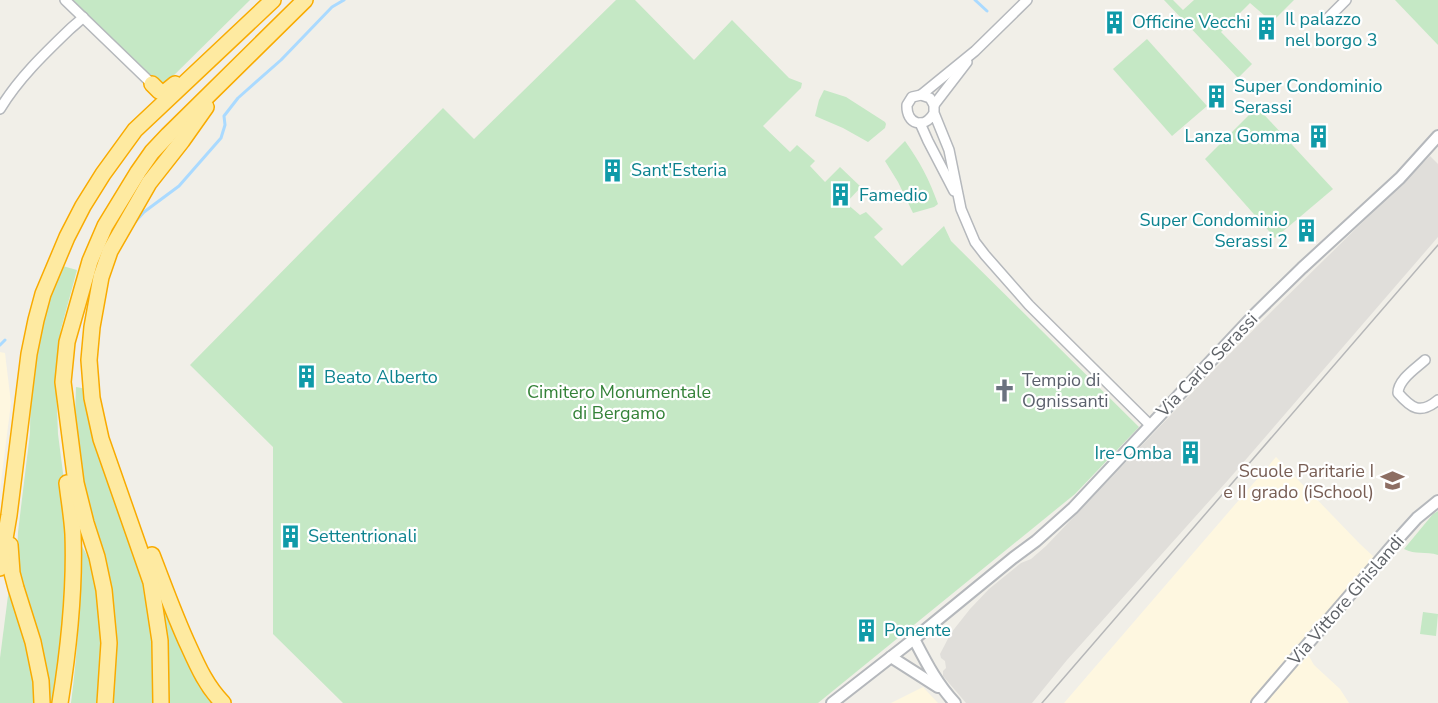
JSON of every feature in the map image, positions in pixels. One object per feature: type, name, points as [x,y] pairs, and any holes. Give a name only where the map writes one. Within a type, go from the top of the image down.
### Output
[{"type":"highway","points":[[0,568],[9,515],[29,354],[43,294],[52,269],[83,206],[135,130],[273,0]]},
{"type":"highway","points":[[60,703],[68,654],[72,607],[73,533],[60,433],[63,382],[67,342],[90,261],[105,226],[152,152],[305,0]]},
{"type":"highway","points":[[152,84],[164,93],[204,56],[220,50]]},
{"type":"highway","points":[[161,696],[160,641],[151,582],[101,439],[92,398],[89,360],[100,277],[110,251],[149,183],[204,111],[215,88]]},
{"type":"highway","points":[[123,228],[105,279],[96,329],[96,373],[106,437],[181,629],[204,678],[214,695],[223,703]]},
{"type":"highway","points":[[63,382],[76,483],[104,590],[109,643],[105,703]]},
{"type":"highway","points":[[9,515],[12,573],[33,642],[41,681],[42,703]]},
{"type":"street","points":[[65,0],[82,19],[152,84]]},
{"type":"street","points":[[975,51],[934,110],[931,119],[920,123],[911,119],[906,110],[909,100],[921,94],[975,51],[1027,0]]},
{"type":"street","points":[[1328,18],[1346,0]]},
{"type":"street","points":[[0,109],[8,95],[31,68],[82,19]]},
{"type":"street","points":[[921,94],[930,98],[949,150],[960,204]]},
{"type":"street","points":[[920,123],[960,204],[975,242],[1029,305],[1150,425]]},
{"type":"street","name":"Via Carlo Serassi","points":[[832,703],[1036,541],[1073,508],[1255,314],[1400,178],[1438,136]]},
{"type":"street","points":[[1425,360],[1405,378],[1398,388],[1398,393],[1409,405],[1417,408],[1430,406],[1438,400]]},
{"type":"street","name":"Via Vittore Ghislandi","points":[[1257,703],[1398,538],[1438,501]]},
{"type":"street","points":[[914,639],[930,670],[955,703]]},
{"type":"street","points":[[891,657],[943,690]]},
{"type":"shaded area","name":"Ire-Omba","points":[[1430,156],[1438,164],[1438,237],[1229,479],[1067,660],[1032,703],[966,703],[943,676],[946,668],[945,661],[940,654],[951,633],[970,609],[989,589],[1046,546],[1210,374]]},
{"type":"shaded area","points":[[0,352],[5,353],[11,403],[0,490]]},
{"type":"shaded area","points":[[1276,457],[1375,558],[1302,644],[1314,665],[1340,689],[1349,703],[1064,703]]},
{"type":"shaded area","points":[[923,687],[938,703],[891,703]]},
{"type":"green space","points":[[73,0],[250,0],[162,87]]},
{"type":"green space","name":"Cimitero Monumentale di Bergamo","points":[[616,0],[635,0],[694,60],[732,20],[789,78],[802,83],[801,88],[763,126],[790,152],[797,145],[815,161],[810,166],[825,182],[840,167],[861,187],[846,203],[860,215],[866,212],[883,229],[874,237],[902,266],[944,226],[951,241],[1139,427],[1075,494],[818,703],[343,703],[273,634],[273,447],[190,365],[443,108],[474,139]]},
{"type":"green space","points":[[1164,0],[1173,0],[1183,10],[1194,0],[1294,0],[1272,22],[1250,3],[1221,32],[1252,64],[1238,78]]},
{"type":"green space","points":[[1395,0],[1438,0],[1438,45]]},
{"type":"green space","points":[[1147,39],[1207,106],[1172,136],[1113,69]]},
{"type":"green space","points":[[824,90],[846,97],[885,122],[885,128],[868,142],[815,116]]},
{"type":"green space","points":[[1257,107],[1333,189],[1275,238],[1205,159]]},
{"type":"green space","points":[[905,141],[924,171],[938,204],[913,213],[885,161]]},
{"type":"green space","points":[[59,265],[77,270],[61,329],[56,382],[58,434],[70,547],[56,703],[47,703],[16,576],[18,532],[30,433],[31,368],[38,327]]},
{"type":"green space","points":[[76,387],[87,389],[146,578],[156,643],[155,703],[111,703],[113,605],[102,545],[87,498],[77,448]]},
{"type":"green space","points":[[1438,511],[1438,555],[1404,549],[1433,514]]},
{"type":"green space","points":[[80,542],[90,563],[98,597],[100,650],[98,703],[71,703],[76,663]]},
{"type":"green space","points":[[156,578],[216,703],[166,703]]},
{"type":"green space","points":[[9,588],[15,598],[40,703],[0,703],[0,658]]},
{"type":"green space","points":[[1423,612],[1438,614],[1436,636],[1420,634]]},
{"type":"waterway","points":[[135,222],[144,212],[179,186],[221,138],[225,125],[224,116],[238,98],[281,60],[332,7],[344,0]]},
{"type":"waterway","points":[[975,0],[987,11]]},
{"type":"waterway","points":[[0,345],[5,340]]},
{"type":"tram line","points":[[1042,703],[1438,245]]},
{"type":"place","name":"Officine Vecchi","points":[[1114,22]]},
{"type":"place","name":"Il palazzo nel borgo 3","points":[[1267,29]]},
{"type":"place","name":"Super Condominio Serassi","points":[[1216,96]]},
{"type":"place","name":"Lanza Gomma","points":[[1318,136]]},
{"type":"place","name":"Sant'Esteria","points":[[613,170]]},
{"type":"place","name":"Famedio","points":[[841,195]]},
{"type":"place","name":"Super Condominio Serassi 2","points":[[1306,230]]},
{"type":"place","name":"Beato Alberto","points":[[306,377]]},
{"type":"place","name":"Tempio di Ognissanti","points":[[1004,390]]},
{"type":"place","name":"Ire-Omba","points":[[1190,453]]},
{"type":"place","name":"Scuole Paritarie I e II grado (iSchool)","points":[[1392,481]]},
{"type":"place","name":"Settentrionali","points":[[290,536]]},
{"type":"place","name":"Ponente","points":[[866,630]]}]
